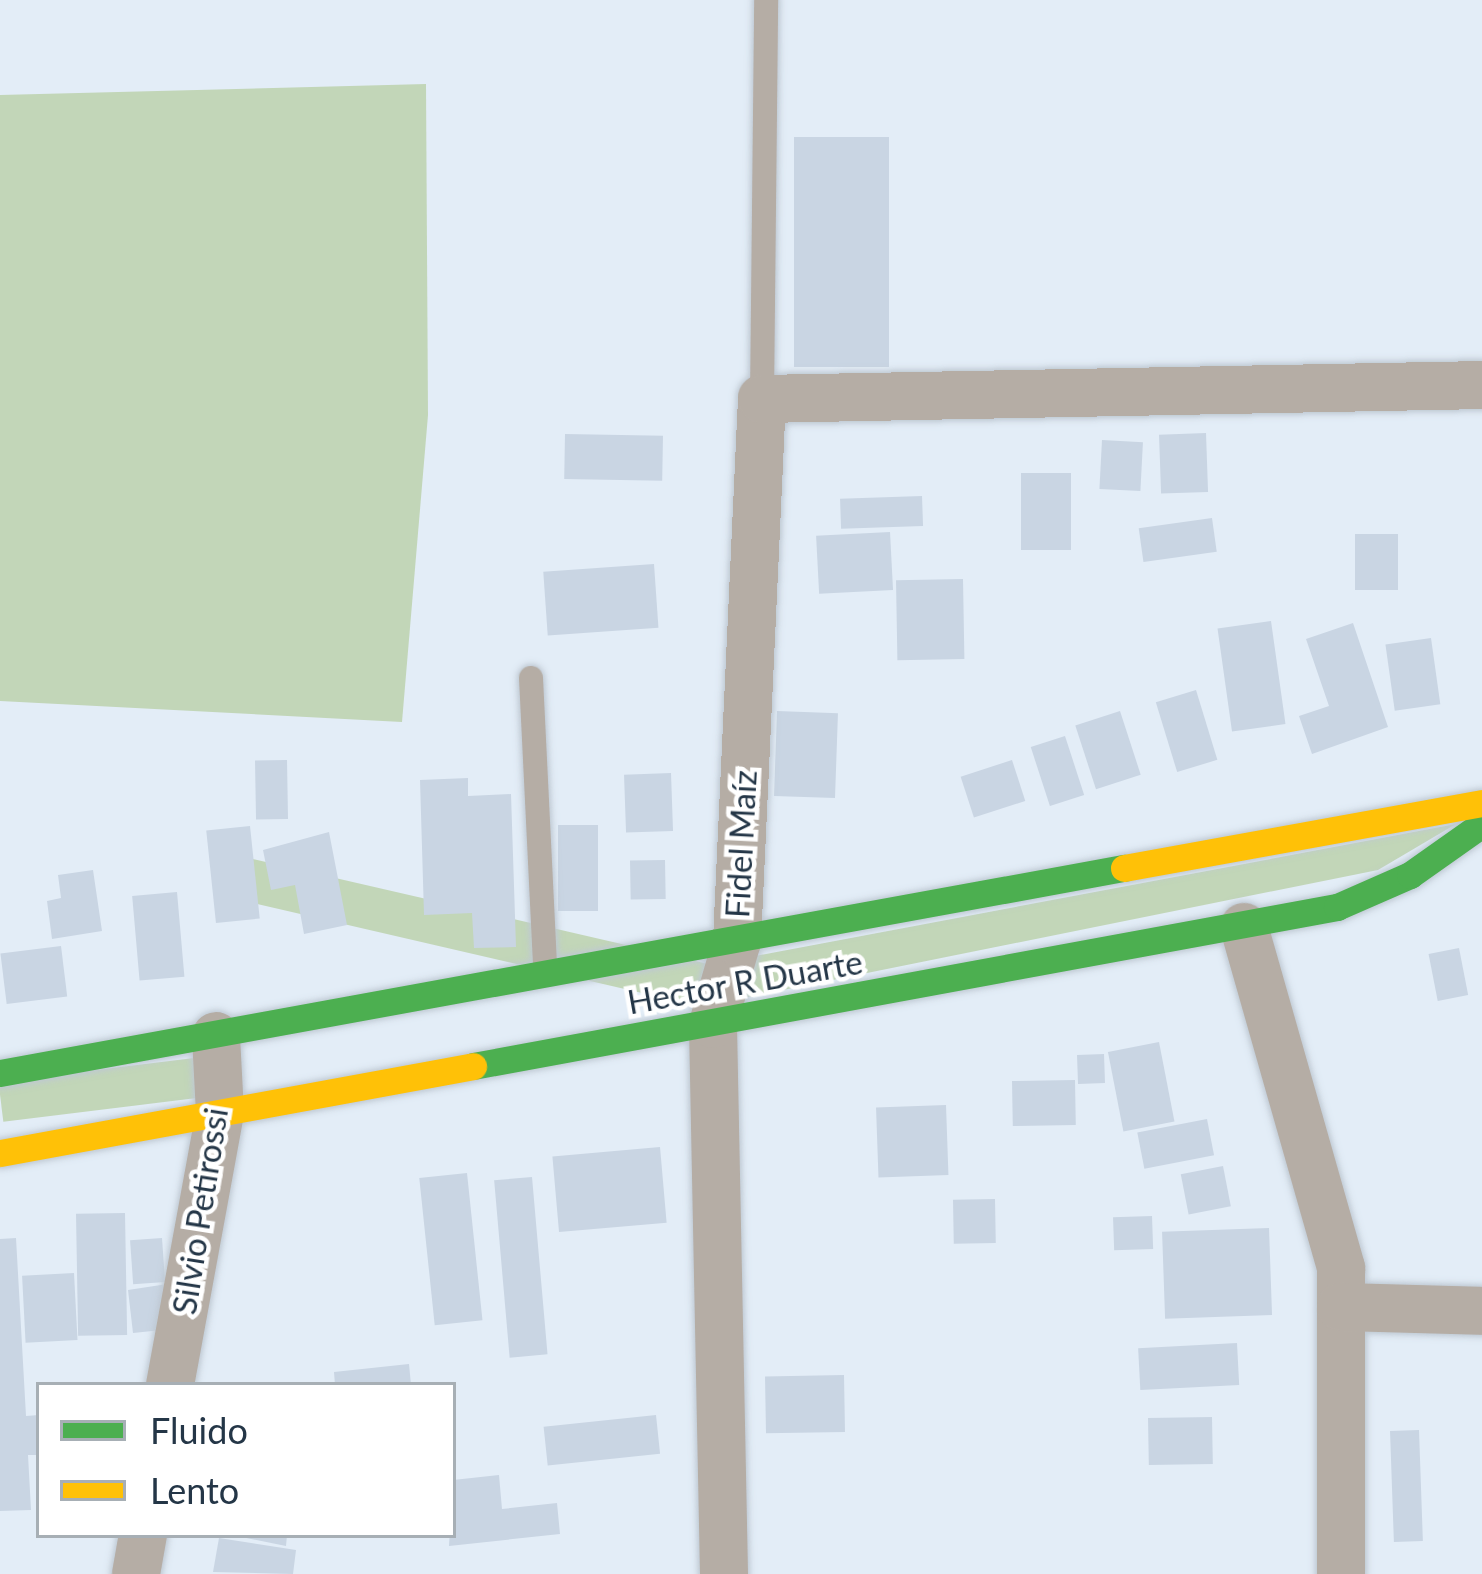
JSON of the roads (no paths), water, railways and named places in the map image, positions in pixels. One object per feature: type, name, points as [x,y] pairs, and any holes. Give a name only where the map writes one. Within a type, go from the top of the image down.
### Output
[{"type":"street","points":[[762,399],[1482,385]]},
{"type":"street","name":"Fidel Maíz","points":[[724,1574],[713,1024],[737,941],[762,399]]},
{"type":"street","name":"Hector R Duarte","points":[[0,1073],[1482,803]]},
{"type":"street","name":"Hector R Duarte","points":[[0,1153],[1337,907],[1410,875],[1482,824]]},
{"type":"street","points":[[1244,927],[1341,1268],[1341,1574]]},
{"type":"street","name":"Silvio Petirossi","points":[[171,1382],[220,1113],[215,1036]]},
{"type":"street","points":[[1341,1307],[1482,1311]]},
{"type":"street","points":[[136,1574],[142,1538]]},
{"type":"lane","points":[[762,399],[766,0]]},
{"type":"lane","points":[[531,678],[545,976]]}]
